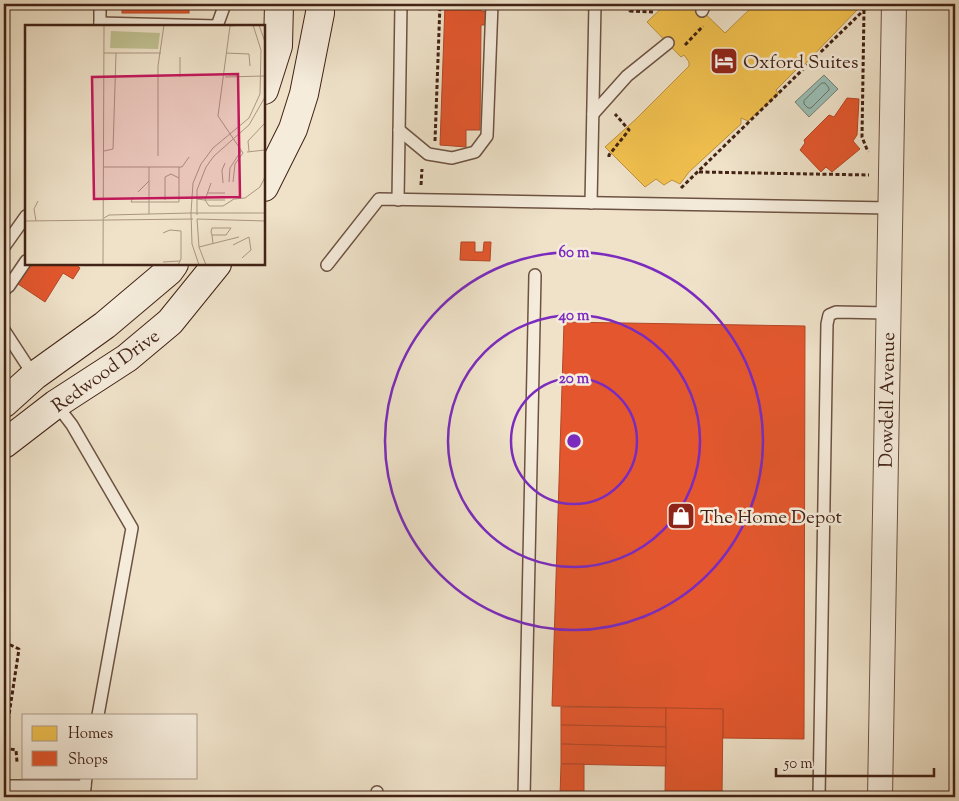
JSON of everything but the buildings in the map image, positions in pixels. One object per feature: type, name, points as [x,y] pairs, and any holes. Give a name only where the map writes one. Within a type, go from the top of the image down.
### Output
[{"type":"street","points":[[265,87],[278,46],[279,4]]},
{"type":"street","points":[[265,185],[293,129],[304,94],[320,4]]},
{"type":"street","name":"Dowdell Avenue","points":[[880,797],[894,4]]},
{"type":"street","name":"Redwood Drive","points":[[4,403],[34,376],[106,325],[169,271],[173,265]]},
{"type":"street","name":"Redwood Drive","points":[[4,444],[56,404],[127,358],[170,322],[216,265]]},
{"type":"street","points":[[34,376],[56,404]]},
{"type":"lane","points":[[100,4],[100,25]]},
{"type":"lane","points":[[217,25],[225,4]]},
{"type":"lane","points":[[398,200],[401,4]]},
{"type":"lane","points":[[399,130],[428,154],[452,158],[475,152],[487,136],[492,4]]},
{"type":"lane","points":[[591,203],[595,4]]},
{"type":"lane","points":[[593,114],[627,76],[668,43]]},
{"type":"lane","points":[[327,265],[379,199],[890,208]]},
{"type":"lane","points":[[4,247],[25,217]]},
{"type":"lane","points":[[4,290],[9,286],[25,262]]},
{"type":"lane","points":[[524,797],[535,275]]},
{"type":"lane","points":[[819,797],[827,324],[829,315],[836,312],[888,313]]},
{"type":"lane","points":[[4,330],[34,376]]},
{"type":"lane","points":[[56,404],[72,424],[132,528],[98,714]]},
{"type":"lane","points":[[4,786],[85,787]]},
{"type":"path","points":[[435,145],[440,4]]},
{"type":"path","points":[[630,4],[630,11],[654,12]]},
{"type":"path","points":[[718,11],[725,4]]},
{"type":"path","points":[[864,4],[862,137],[869,155]]},
{"type":"path","points":[[673,188],[682,188],[864,10]]},
{"type":"path","points":[[684,45],[704,24]]},
{"type":"path","points":[[609,163],[609,155],[629,130],[614,114],[621,108]]},
{"type":"path","points":[[421,186],[422,163]]},
{"type":"path","points":[[698,172],[869,176],[869,169]]},
{"type":"path","points":[[4,642],[19,649],[4,748],[16,750],[17,762]]},
{"type":"water","points":[[824,75],[838,89],[809,117],[795,102]]},
{"type":"place","name":"Oxford Suites","points":[[724,61]]},
{"type":"place","name":"The Home Depot","points":[[681,516]]}]
